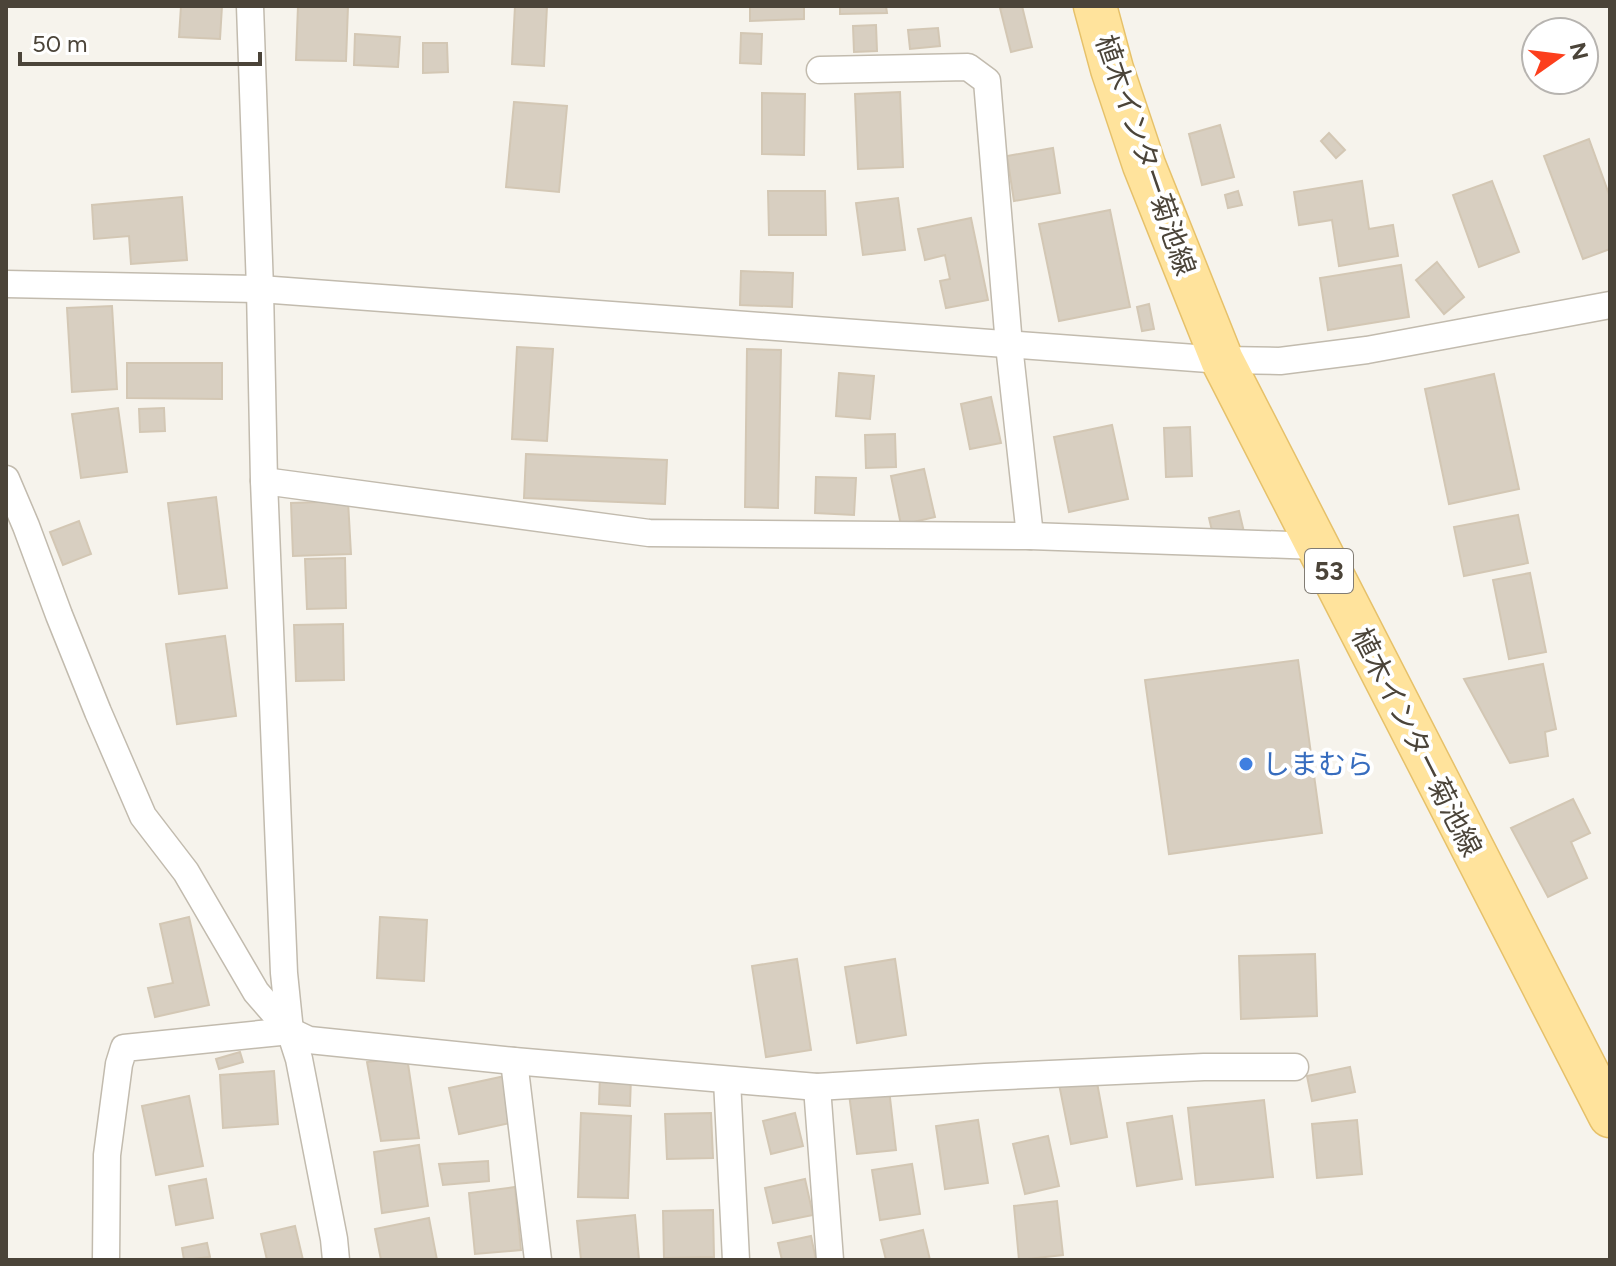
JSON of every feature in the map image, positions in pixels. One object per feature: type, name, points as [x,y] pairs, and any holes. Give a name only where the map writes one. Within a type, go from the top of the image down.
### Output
[{"type":"main road","name":"植木インター菊池線","points":[[1095,6],[1144,165],[1222,360],[1610,1116]]},
{"type":"street","points":[[250,6],[264,481],[284,973],[290,1031],[299,1059],[336,1260]]},
{"type":"street","points":[[820,70],[968,67],[987,81],[1009,345],[1030,536]]},
{"type":"street","points":[[6,284],[260,289],[1009,345],[1222,360],[1280,361],[1367,350],[1610,305]]},
{"type":"street","points":[[6,479],[98,712],[143,816],[186,872],[256,992],[290,1031],[309,1040],[817,1087],[1204,1067],[1295,1067]]},
{"type":"street","points":[[264,481],[649,533],[1030,536],[1317,546]]},
{"type":"street","points":[[106,1260],[107,1155],[119,1064],[124,1048],[290,1031]]},
{"type":"street","points":[[514,1061],[538,1260]]},
{"type":"street","points":[[727,1080],[736,1260]]},
{"type":"street","points":[[817,1087],[830,1260]]},
{"type":"building","points":[[181,6],[222,6],[220,39],[179,37]]},
{"type":"building","points":[[298,6],[348,6],[346,61],[296,60]]},
{"type":"building","points":[[515,6],[547,6],[544,66],[512,64]]},
{"type":"building","points":[[750,6],[804,6],[804,19],[750,21]]},
{"type":"building","points":[[840,6],[886,6],[887,13],[840,14]]},
{"type":"building","points":[[1022,6],[1032,47],[1011,52],[1000,8]]},
{"type":"building","points":[[876,25],[877,51],[854,52],[853,26]]},
{"type":"building","points":[[938,28],[940,46],[910,49],[908,30]]},
{"type":"building","points":[[741,33],[762,34],[761,64],[740,63]]},
{"type":"building","points":[[355,34],[400,37],[398,67],[354,65]]},
{"type":"building","points":[[423,43],[447,43],[448,72],[423,73]]},
{"type":"building","points":[[900,92],[903,167],[858,169],[855,94]]},
{"type":"building","points":[[762,93],[805,94],[804,155],[762,154]]},
{"type":"building","points":[[514,102],[567,106],[559,192],[506,187]]},
{"type":"building","points":[[1220,125],[1234,177],[1202,185],[1189,134]]},
{"type":"building","points":[[1329,133],[1345,150],[1336,158],[1321,141]]},
{"type":"building","points":[[1589,139],[1610,197],[1610,249],[1583,259],[1544,156]]},
{"type":"building","points":[[1053,148],[1060,193],[1014,201],[1007,156]]},
{"type":"building","points":[[1362,181],[1369,229],[1393,225],[1398,256],[1339,266],[1332,220],[1299,225],[1294,192]]},
{"type":"building","points":[[1492,181],[1519,252],[1479,267],[1453,195]]},
{"type":"building","points":[[768,191],[825,191],[826,235],[769,235]]},
{"type":"building","points":[[1238,191],[1242,205],[1228,208],[1225,195]]},
{"type":"building","points":[[182,197],[187,260],[131,264],[129,236],[94,239],[92,205]]},
{"type":"building","points":[[898,198],[905,250],[863,255],[856,203]]},
{"type":"building","points":[[1110,210],[1130,307],[1059,321],[1039,224]]},
{"type":"building","points":[[971,218],[988,300],[946,308],[940,281],[950,279],[945,255],[925,260],[918,229]]},
{"type":"building","points":[[1437,262],[1464,297],[1444,314],[1416,280]]},
{"type":"building","points":[[1401,265],[1409,317],[1328,330],[1320,278]]},
{"type":"building","points":[[741,271],[793,273],[792,307],[740,305]]},
{"type":"building","points":[[1149,304],[1154,329],[1142,331],[1137,307]]},
{"type":"building","points":[[112,306],[117,389],[72,392],[67,308]]},
{"type":"building","points":[[517,347],[553,349],[547,441],[512,439]]},
{"type":"building","points":[[747,349],[781,350],[778,508],[745,507]]},
{"type":"building","points":[[127,363],[222,363],[222,399],[127,398]]},
{"type":"building","points":[[839,373],[874,376],[870,419],[836,416]]},
{"type":"building","points":[[1494,374],[1519,489],[1449,504],[1425,389]]},
{"type":"building","points":[[991,397],[1001,443],[970,449],[961,404]]},
{"type":"building","points":[[118,408],[127,472],[81,478],[72,414]]},
{"type":"building","points":[[164,408],[165,431],[140,432],[139,409]]},
{"type":"building","points":[[1112,425],[1128,499],[1069,512],[1054,437]]},
{"type":"building","points":[[1190,427],[1192,476],[1166,477],[1164,428]]},
{"type":"building","points":[[895,434],[896,467],[866,468],[865,435]]},
{"type":"building","points":[[526,454],[667,460],[665,504],[524,498]]},
{"type":"building","points":[[924,469],[935,517],[901,525],[891,476]]},
{"type":"building","points":[[816,477],[856,478],[854,515],[815,513]]},
{"type":"building","points":[[216,497],[227,588],[179,594],[168,503]]},
{"type":"building","points":[[348,501],[351,554],[293,556],[291,503]]},
{"type":"building","points":[[1239,511],[1244,532],[1214,539],[1209,518]]},
{"type":"building","points":[[1518,515],[1528,563],[1464,576],[1454,527]]},
{"type":"building","points":[[79,521],[91,554],[63,565],[50,532]]},
{"type":"building","points":[[345,558],[346,608],[307,609],[305,559]]},
{"type":"building","points":[[1530,573],[1546,652],[1509,659],[1493,580]]},
{"type":"building","points":[[343,624],[344,680],[296,681],[294,625]]},
{"type":"building","points":[[225,636],[236,716],[177,724],[166,644]]},
{"type":"building","points":[[1298,660],[1322,833],[1169,854],[1145,680]]},
{"type":"building","points":[[1543,664],[1556,729],[1545,732],[1548,756],[1510,763],[1464,679]]},
{"type":"building","points":[[1573,799],[1590,833],[1571,842],[1587,878],[1548,897],[1511,828]]},
{"type":"building","points":[[189,917],[209,1005],[155,1017],[148,988],[173,983],[160,924]]},
{"type":"building","points":[[380,917],[427,920],[424,981],[377,978]]},
{"type":"building","points":[[1315,954],[1317,1016],[1241,1019],[1239,956]]},
{"type":"building","points":[[797,959],[811,1050],[766,1057],[752,966]]},
{"type":"building","points":[[895,959],[906,1035],[857,1043],[845,967]]},
{"type":"building","points":[[240,1052],[243,1062],[219,1069],[216,1059]]},
{"type":"building","points":[[407,1057],[419,1138],[381,1141],[367,1062]]},
{"type":"building","points":[[1350,1067],[1355,1092],[1312,1101],[1307,1076]]},
{"type":"building","points":[[274,1071],[278,1124],[223,1128],[220,1075]]},
{"type":"building","points":[[600,1075],[631,1077],[630,1106],[599,1104]]},
{"type":"building","points":[[505,1076],[515,1122],[459,1134],[449,1088]]},
{"type":"building","points":[[1096,1077],[1107,1137],[1071,1144],[1059,1084]]},
{"type":"building","points":[[889,1089],[896,1150],[857,1154],[849,1094]]},
{"type":"building","points":[[189,1096],[203,1166],[156,1175],[142,1106]]},
{"type":"building","points":[[1264,1100],[1273,1177],[1196,1185],[1188,1108]]},
{"type":"building","points":[[581,1113],[631,1116],[628,1198],[578,1197]]},
{"type":"building","points":[[711,1113],[713,1158],[667,1159],[665,1114]]},
{"type":"building","points":[[795,1113],[803,1146],[771,1154],[763,1121]]},
{"type":"building","points":[[1172,1116],[1182,1179],[1137,1186],[1127,1123]]},
{"type":"building","points":[[978,1120],[988,1183],[945,1189],[936,1126]]},
{"type":"building","points":[[1357,1120],[1362,1174],[1317,1178],[1312,1124]]},
{"type":"building","points":[[1048,1136],[1059,1186],[1025,1194],[1013,1144]]},
{"type":"building","points":[[419,1145],[428,1206],[382,1213],[374,1152]]},
{"type":"building","points":[[488,1161],[489,1181],[443,1185],[439,1164]]},
{"type":"building","points":[[912,1164],[920,1214],[880,1220],[872,1170]]},
{"type":"building","points":[[206,1179],[213,1218],[176,1225],[169,1186]]},
{"type":"building","points":[[805,1179],[813,1215],[773,1223],[765,1188]]},
{"type":"building","points":[[515,1187],[521,1250],[475,1254],[469,1193]]},
{"type":"building","points":[[1057,1201],[1063,1255],[1019,1260],[1014,1206]]},
{"type":"building","points":[[713,1210],[714,1257],[664,1258],[663,1211]]},
{"type":"building","points":[[635,1215],[639,1260],[581,1260],[577,1221]]},
{"type":"building","points":[[429,1218],[437,1260],[381,1260],[375,1229]]},
{"type":"building","points":[[295,1226],[303,1260],[267,1260],[261,1234]]},
{"type":"building","points":[[923,1230],[930,1260],[886,1260],[881,1240]]},
{"type":"building","points":[[811,1236],[816,1260],[782,1260],[778,1243]]},
{"type":"building","points":[[207,1243],[210,1257],[184,1260],[182,1248]]},
{"type":"place","name":"しまむら","points":[[1246,764]]}]
